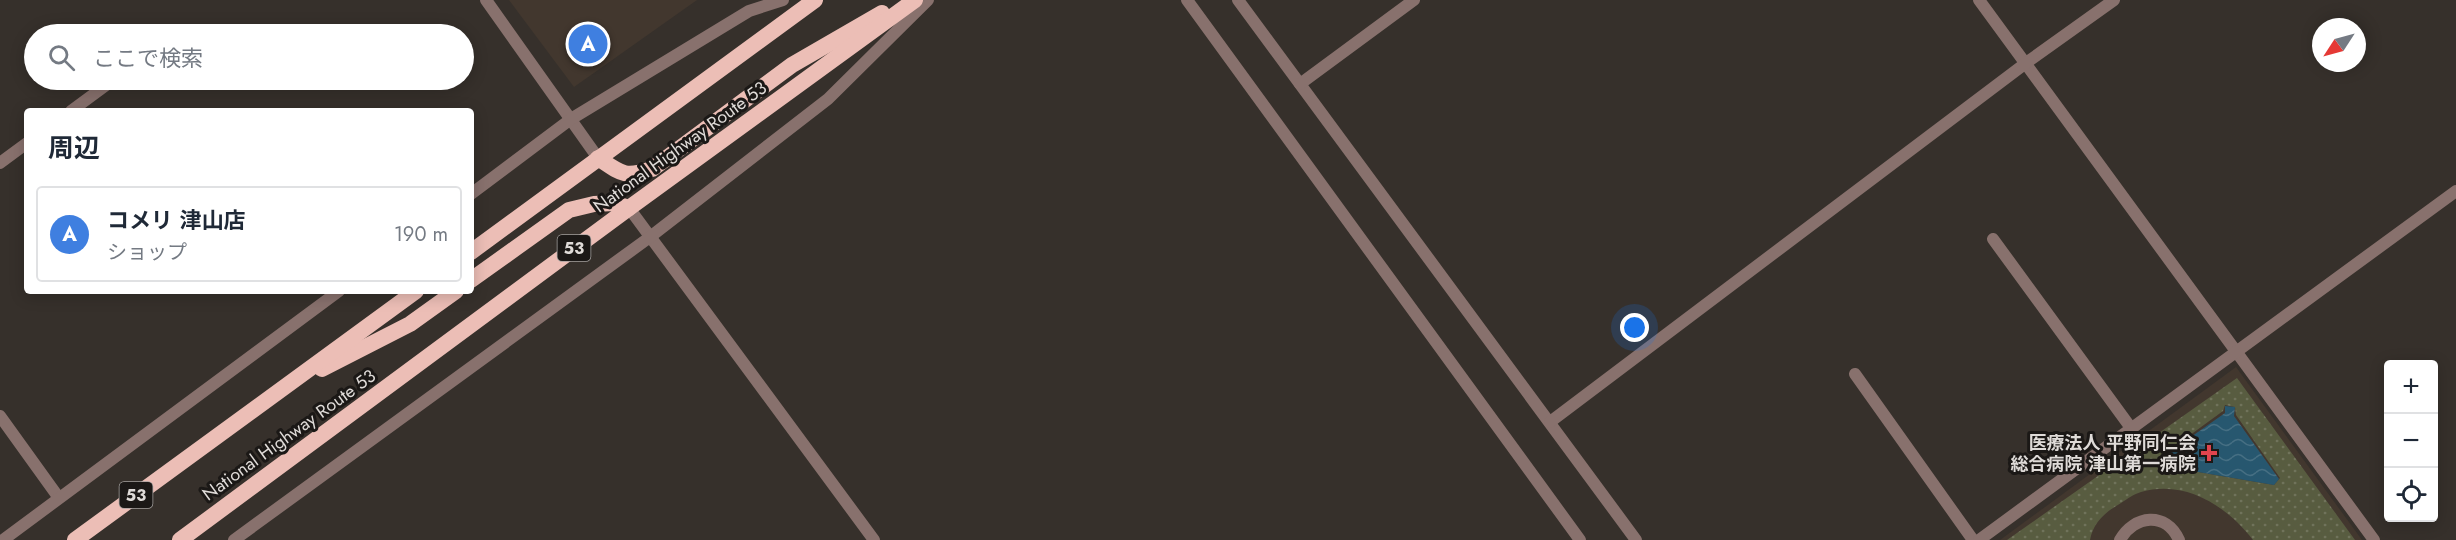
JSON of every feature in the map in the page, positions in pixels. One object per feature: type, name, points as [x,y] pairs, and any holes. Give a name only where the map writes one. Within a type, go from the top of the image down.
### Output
[{"type":"highway","points":[[474,250],[814,0]]},
{"type":"highway","points":[[598,158],[615,170],[632,176],[652,169],[792,65],[904,0]]},
{"type":"highway","name":"National Highway Route 53","points":[[180,540],[915,0]]},
{"type":"highway","points":[[474,278],[569,210],[594,204],[614,204],[629,208]]},
{"type":"highway","name":"53","points":[[75,540],[412,294]]},
{"type":"highway","points":[[276,392],[410,324],[452,294]]},
{"type":"street","points":[[486,0],[598,158]]},
{"type":"street","points":[[474,192],[571,119],[749,11],[783,0]]},
{"type":"street","points":[[234,540],[650,237],[828,99],[928,0]]},
{"type":"street","points":[[1187,0],[1580,540]]},
{"type":"street","points":[[1238,0],[1636,540]]},
{"type":"street","points":[[1300,84],[1414,0]]},
{"type":"street","points":[[1979,0],[2374,540]]},
{"type":"street","points":[[1550,422],[2026,63],[2114,0]]},
{"type":"street","points":[[75,108],[99,90]]},
{"type":"street","points":[[0,163],[24,145]]},
{"type":"street","points":[[1979,540],[2456,191]]},
{"type":"street","points":[[629,208],[874,540]]},
{"type":"street","points":[[1993,239],[2131,428]]},
{"type":"street","points":[[3,540],[335,294]]},
{"type":"street","points":[[1855,374],[1973,540]]},
{"type":"street","points":[[0,417],[59,498]]},
{"type":"street","points":[[2120,540],[2132,525],[2142,520],[2153,519],[2172,529],[2179,540]]},
{"type":"shaded area","points":[[509,0],[697,0],[574,87]]},
{"type":"shaded area","name":"医療法人 平野同仁会 総合病院 津山第一病院","points":[[2236,367],[2362,540],[2000,540]]},
{"type":"green space","points":[[2237,378],[2355,540],[2253,540],[2231,516],[2204,498],[2173,489],[2157,489],[2136,494],[2110,510],[2097,523],[2090,540],[2007,540]],"holes":[[[2225,405],[2235,407],[2236,415],[2280,478],[2274,485],[2163,466],[2159,461],[2160,457],[2223,411]]]},
{"type":"water","points":[[2225,406],[2235,407],[2234,416],[2279,479],[2274,485],[2163,466],[2161,458],[2225,413]]},
{"type":"place","name":"コメリ 津山店","points":[[588,44]]},
{"type":"place","name":"医療法人 平野同仁会 総合病院 津山第一病院","points":[[2209,453]]}]
